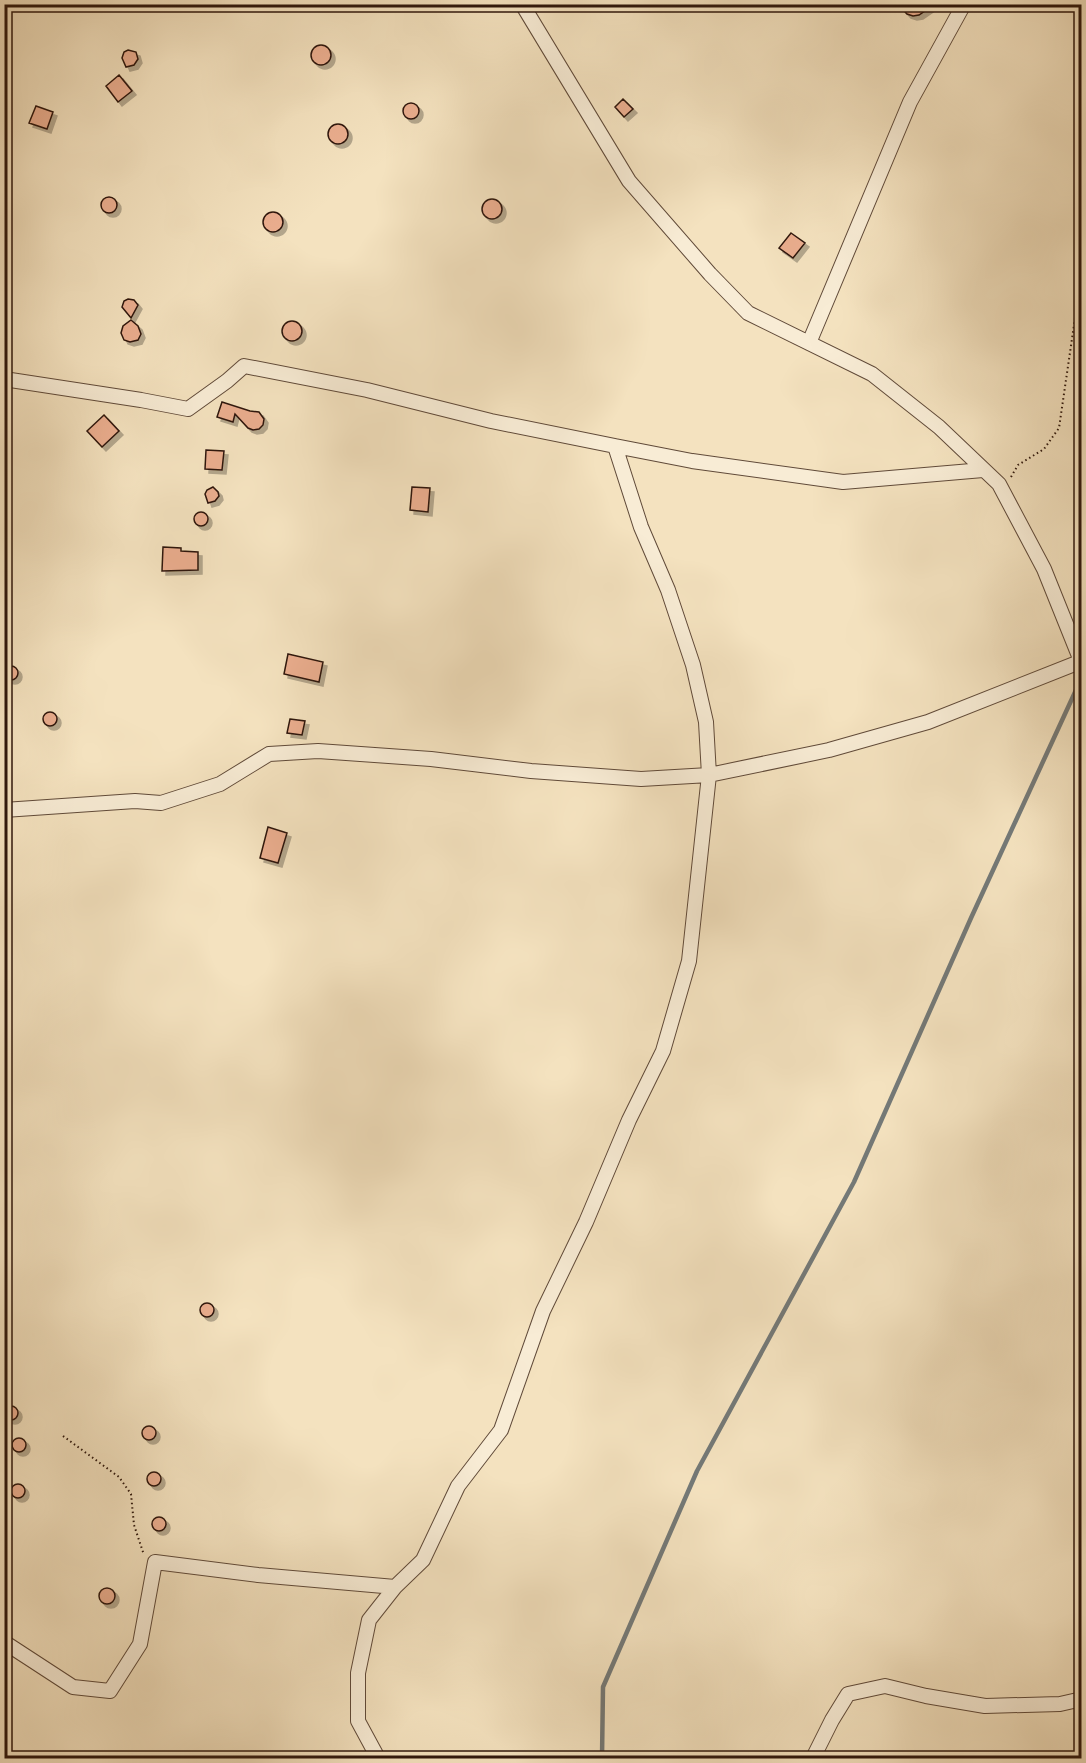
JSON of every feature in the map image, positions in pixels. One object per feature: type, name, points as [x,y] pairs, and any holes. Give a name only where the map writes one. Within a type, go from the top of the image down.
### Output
[{"type":"street","points":[[4,810],[135,801],[161,803],[220,784],[269,754],[318,751],[641,779],[709,775],[829,750],[928,722],[1081,661],[1044,569],[999,484],[939,427],[872,374],[748,313],[710,274],[629,181],[522,4]]},
{"type":"street","points":[[809,343],[910,102],[964,4]]},
{"type":"street","points":[[4,379],[141,400],[188,410],[244,366],[367,390],[491,421],[692,461],[843,482],[983,470]]},
{"type":"street","points":[[378,1758],[358,1721],[358,1673],[369,1620],[395,1587],[423,1560],[458,1486],[501,1430],[543,1311],[586,1222],[629,1120],[663,1051],[688,961],[709,775],[706,722],[693,665],[668,590],[641,527],[615,446]]},
{"type":"street","points":[[4,1641],[73,1687],[110,1691],[140,1644],[155,1562],[280,1577],[395,1587]]},
{"type":"street","points":[[813,1758],[848,1694],[885,1686],[985,1706],[1060,1704],[1082,1699]]},
{"type":"path","points":[[1003,493],[1018,465],[1044,449],[1059,428],[1082,270]]},
{"type":"path","points":[[63,1436],[119,1477],[131,1494],[134,1525],[145,1557],[155,1562]]},
{"type":"building","points":[[898,4],[935,4],[919,15],[913,16],[907,14]]},
{"type":"building","points":[[321,45],[328,48],[331,55],[328,62],[321,65],[314,62],[311,55],[314,48]]},
{"type":"building","points":[[128,50],[136,52],[138,59],[134,65],[126,67],[122,58],[124,52]]},
{"type":"building","points":[[119,75],[132,91],[118,102],[106,86]]},
{"type":"building","points":[[623,99],[633,109],[624,117],[615,107]]},
{"type":"building","points":[[411,103],[417,105],[419,111],[417,117],[411,119],[405,117],[403,111],[405,105]]},
{"type":"building","points":[[36,106],[53,112],[47,129],[29,123]]},
{"type":"building","points":[[338,124],[345,127],[348,134],[345,141],[338,144],[331,141],[328,134],[331,127]]},
{"type":"building","points":[[109,197],[117,205],[109,213],[101,205]]},
{"type":"building","points":[[492,199],[499,202],[502,209],[499,216],[492,219],[485,216],[482,209],[485,202]]},
{"type":"building","points":[[273,212],[280,215],[283,222],[280,229],[273,232],[266,229],[263,222],[266,215]]},
{"type":"building","points":[[791,233],[805,243],[793,258],[779,248]]},
{"type":"building","points":[[134,300],[138,305],[131,318],[122,307],[124,301]]},
{"type":"building","points":[[131,320],[138,326],[141,334],[138,340],[130,342],[124,340],[121,333],[123,326]]},
{"type":"building","points":[[292,321],[299,324],[302,331],[299,338],[292,341],[285,338],[282,331],[285,324]]},
{"type":"building","points":[[222,402],[259,412],[264,419],[263,425],[253,430],[248,428],[235,414],[233,422],[217,417]]},
{"type":"building","points":[[104,415],[119,431],[102,447],[87,431]]},
{"type":"building","points":[[206,450],[224,451],[222,470],[205,469]]},
{"type":"building","points":[[213,487],[219,496],[215,501],[208,503],[205,494]]},
{"type":"building","points":[[412,487],[430,488],[428,512],[410,510]]},
{"type":"building","points":[[201,512],[206,514],[208,519],[206,524],[201,526],[196,524],[194,519],[196,514]]},
{"type":"building","points":[[163,547],[198,552],[198,570],[162,571]]},
{"type":"building","points":[[288,654],[323,662],[319,682],[284,674]]},
{"type":"building","points":[[11,666],[16,668],[18,673],[16,678],[11,680],[6,678],[4,673],[6,668]]},
{"type":"building","points":[[50,712],[55,714],[57,719],[55,724],[50,726],[45,724],[43,719],[45,714]]},
{"type":"building","points":[[290,719],[305,721],[302,735],[287,733]]},
{"type":"building","points":[[268,827],[287,833],[278,863],[260,858]]},
{"type":"building","points":[[207,1303],[212,1305],[214,1310],[212,1315],[207,1317],[202,1315],[200,1310],[202,1305]]},
{"type":"building","points":[[11,1406],[16,1408],[18,1413],[16,1418],[11,1420],[6,1418],[4,1413],[6,1408]]},
{"type":"building","points":[[149,1426],[154,1428],[156,1433],[154,1438],[149,1440],[144,1438],[142,1433],[144,1428]]},
{"type":"building","points":[[19,1438],[24,1440],[26,1445],[24,1450],[19,1452],[14,1450],[12,1445],[14,1440]]},
{"type":"building","points":[[154,1472],[159,1474],[161,1479],[159,1484],[154,1486],[149,1484],[147,1479],[149,1474]]},
{"type":"building","points":[[18,1484],[23,1486],[25,1491],[23,1496],[18,1498],[13,1496],[11,1491],[13,1486]]},
{"type":"building","points":[[159,1517],[164,1519],[166,1524],[164,1529],[159,1531],[154,1529],[152,1524],[154,1519]]},
{"type":"building","points":[[104,1588],[110,1588],[115,1596],[113,1602],[104,1604],[99,1599],[99,1593]]},
{"type":"waterway","points":[[602,1758],[603,1687],[697,1471],[854,1182],[971,918],[1082,677]]}]
